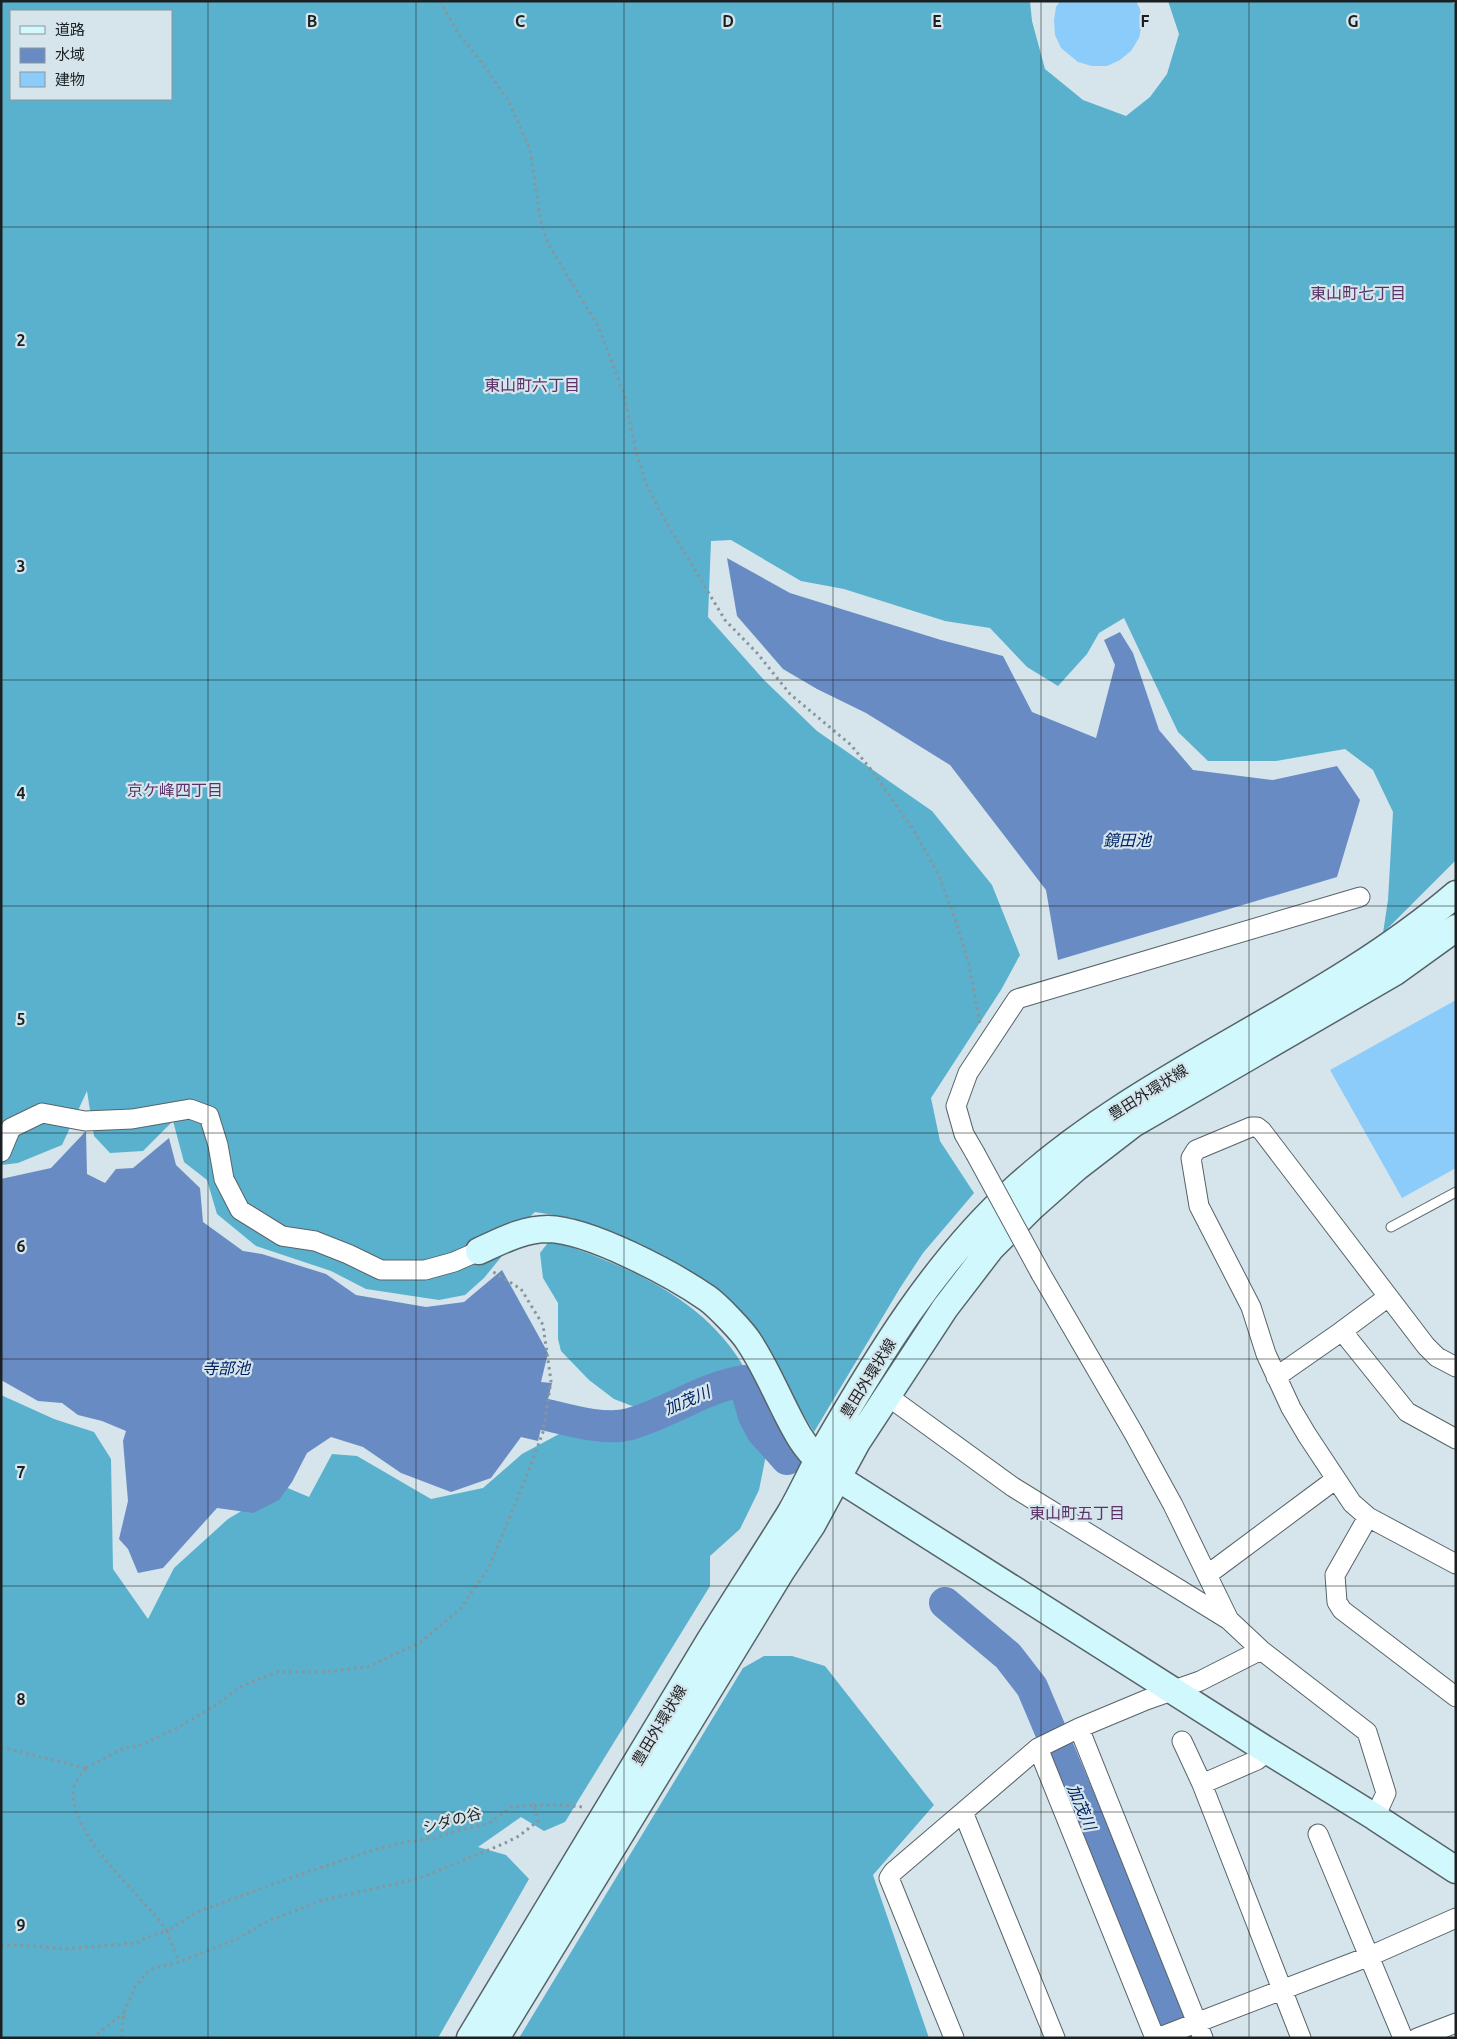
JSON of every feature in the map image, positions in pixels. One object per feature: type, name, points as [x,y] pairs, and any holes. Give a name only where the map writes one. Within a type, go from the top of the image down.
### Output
[{"type":"street","name":"豊田外環状線","points":[[470,2038],[711,1639],[791,1511],[817,1461],[910,1311],[967,1238],[1016,1188],[1064,1146],[1127,1104],[1333,982],[1408,932],[1456,894]]},
{"type":"street","points":[[1229,1620],[1173,1505],[1041,1274],[964,1134],[956,1106],[968,1073],[1017,999],[1360,897]]},
{"type":"street","name":"豊田外環状線","points":[[496,2038],[776,1578],[812,1525],[857,1442],[889,1397],[945,1308],[991,1248],[1030,1208],[1076,1168],[1133,1124],[1395,972],[1456,928]]},
{"type":"street","points":[[1,1152],[11,1128],[42,1112],[85,1121],[132,1119],[190,1110],[209,1116],[218,1145],[224,1179],[240,1210],[282,1236],[315,1241],[381,1270],[425,1270],[454,1262],[518,1233],[548,1229],[584,1236],[660,1271],[709,1299],[748,1340],[776,1390],[799,1437],[817,1461],[838,1478],[1456,1870]]},
{"type":"street","points":[[1455,1364],[1437,1357],[1426,1346],[1262,1131],[1257,1127],[1251,1127],[1196,1150],[1191,1158],[1198,1206],[1251,1307],[1266,1354],[1290,1408],[1352,1503],[1368,1517],[1456,1564]]},
{"type":"street","points":[[1276,1376],[1388,1297]]},
{"type":"street","points":[[1342,1331],[1407,1412],[1456,1439]]},
{"type":"street","points":[[889,1397],[1013,1487],[1229,1620],[1261,1650],[1366,1732],[1386,1793],[1375,1817]]},
{"type":"street","points":[[1207,1575],[1336,1479]]},
{"type":"street","points":[[1368,1517],[1336,1575],[1337,1602],[1342,1610],[1456,1697]]},
{"type":"street","points":[[954,2038],[889,1878],[892,1872],[1039,1748],[1079,1728],[1200,1681],[1261,1650]]},
{"type":"street","points":[[1079,1728],[1195,2029]]},
{"type":"street","points":[[1182,1741],[1202,1784],[1301,2038]]},
{"type":"street","points":[[1039,1748],[1159,2037],[1195,2029],[1281,1989],[1370,1956],[1456,1918]]},
{"type":"street","points":[[1202,1784],[1257,1760],[1268,1751]]},
{"type":"street","points":[[963,1812],[1055,2038]]},
{"type":"street","points":[[1318,1834],[1403,2038]]},
{"type":"street","points":[[1417,2038],[1456,2023]]},
{"type":"lane","points":[[1391,1227],[1456,1192]]},
{"type":"path","points":[[440,1],[457,31],[508,100],[530,149],[540,223],[548,244],[598,326],[624,394],[636,451],[645,481],[660,512],[725,620],[757,654],[790,694],[852,745],[913,829],[939,876],[956,922],[969,965],[984,1047]]},
{"type":"path","points":[[179,1962],[167,1931],[156,1915],[92,1842],[77,1815],[73,1790],[86,1768],[124,1748],[141,1745],[177,1728],[218,1704],[238,1688],[277,1672],[325,1672],[368,1666],[421,1642],[462,1608],[489,1567],[527,1476],[543,1432],[551,1381],[543,1325],[521,1289],[485,1266],[480,1251]]},
{"type":"path","points":[[1,1747],[86,1768]]},
{"type":"path","points":[[121,2038],[124,2013],[135,1987],[150,1969],[179,1962],[235,1940],[268,1922],[323,1900],[417,1879],[503,1844],[519,1836],[538,1821],[534,1805]]},
{"type":"path","name":"シダの谷","points":[[1,1946],[22,1945],[64,1949],[137,1943],[145,1938],[167,1931],[197,1912],[284,1880],[406,1842],[435,1838],[459,1830],[488,1824],[511,1807],[564,1805],[590,1808]]},
{"type":"path","points":[[92,2038],[124,2013]]},
{"type":"shaded area","points":[[1,1],[1030,1],[1032,21],[1045,69],[1083,100],[1126,116],[1150,97],[1167,74],[1179,34],[1168,1],[1451,1],[1456,5],[1456,860],[1383,933],[1388,900],[1393,812],[1373,770],[1345,749],[1276,761],[1208,761],[1178,732],[1124,618],[1099,633],[1087,654],[1058,686],[1027,667],[990,628],[945,621],[844,589],[801,581],[731,540],[711,541],[708,617],[765,681],[817,731],[932,811],[992,885],[1020,955],[1001,990],[931,1098],[940,1141],[974,1193],[923,1253],[814,1432],[759,1340],[704,1287],[616,1233],[573,1218],[535,1212],[515,1230],[506,1251],[484,1278],[465,1295],[439,1300],[366,1289],[331,1271],[256,1246],[217,1214],[207,1180],[184,1162],[173,1121],[143,1151],[110,1153],[94,1136],[87,1091],[62,1145],[18,1163],[1,1165]]},
{"type":"shaded area","points":[[550,1240],[635,1273],[662,1288],[710,1324],[729,1346],[746,1371],[645,1411],[614,1399],[589,1380],[561,1351],[558,1339],[558,1303],[543,1278],[540,1253]]},
{"type":"shaded area","points":[[740,1390],[745,1397],[766,1455],[759,1490],[740,1529],[710,1556],[710,1586],[565,1822],[544,1831],[521,1817],[478,1847],[506,1855],[529,1879],[438,2038],[1,2038],[1,1395],[54,1419],[94,1432],[111,1459],[113,1569],[148,1619],[174,1568],[228,1519],[283,1486],[309,1497],[332,1454],[357,1456],[431,1499],[483,1488],[522,1454],[561,1433],[628,1435],[671,1423]]},
{"type":"shaded area","points":[[764,1656],[792,1656],[825,1666],[934,1805],[873,1875],[929,2038],[519,2038],[743,1668]]},
{"type":"water","name":"鏡田池","points":[[727,558],[790,593],[941,640],[1003,656],[1032,712],[1096,738],[1115,665],[1104,640],[1120,632],[1133,653],[1159,730],[1193,770],[1273,780],[1337,766],[1360,800],[1337,877],[1058,960],[1046,890],[950,765],[866,713],[817,689],[783,669],[737,616]]},
{"type":"water","name":"寺部池","points":[[86,1131],[87,1174],[105,1183],[116,1169],[133,1168],[169,1138],[176,1165],[200,1188],[203,1222],[243,1251],[262,1254],[326,1274],[356,1295],[426,1307],[464,1302],[502,1270],[548,1353],[541,1382],[552,1383],[538,1441],[521,1437],[491,1478],[451,1492],[401,1473],[363,1447],[331,1437],[307,1453],[292,1482],[279,1500],[253,1513],[217,1508],[163,1568],[138,1573],[128,1549],[119,1539],[128,1501],[123,1441],[126,1431],[102,1421],[78,1415],[62,1403],[38,1401],[1,1380],[1,1179],[51,1168]]},
{"type":"building","points":[[1060,1],[1136,1],[1140,9],[1142,24],[1139,38],[1131,51],[1120,60],[1107,66],[1092,66],[1078,62],[1061,48],[1055,35],[1054,20],[1056,7]]},
{"type":"building","points":[[1456,1000],[1456,1168],[1402,1198],[1330,1070]]},
{"type":"waterway","name":"加茂川","points":[[543,1414],[586,1424],[620,1426],[644,1419],[701,1394],[744,1381],[754,1416],[762,1431],[787,1459]]},
{"type":"waterway","name":"加茂川","points":[[945,1603],[1008,1656],[1032,1687],[1180,2038]]},
{"type":"district","name":"東山町七丁目","points":[[1358,293]]},
{"type":"district","name":"東山町六丁目","points":[[532,385]]},
{"type":"district","name":"京ケ峰四丁目","points":[[175,790]]},
{"type":"district","name":"東山町五丁目","points":[[1077,1513]]}]
